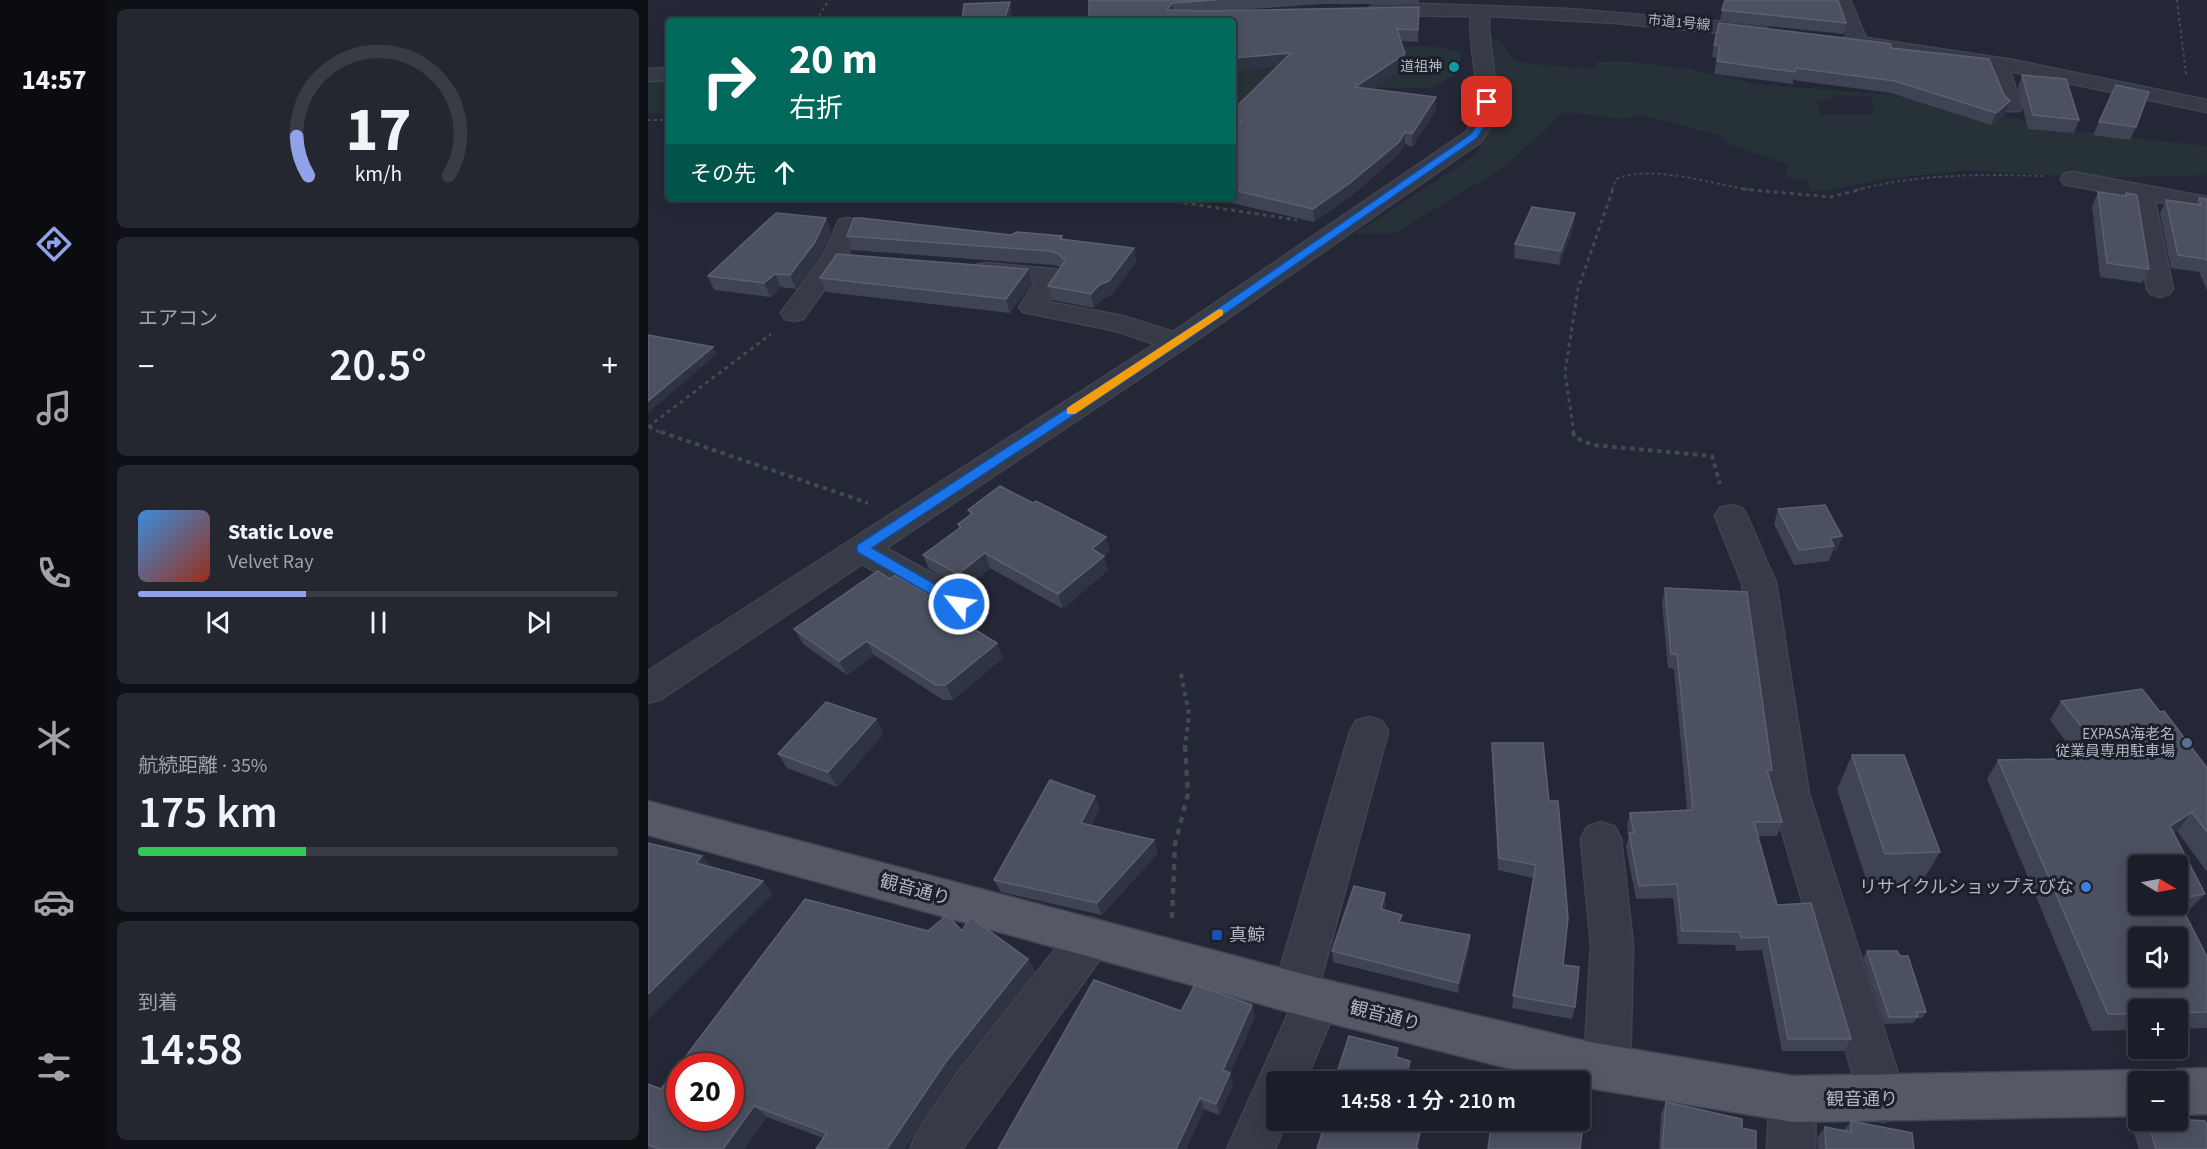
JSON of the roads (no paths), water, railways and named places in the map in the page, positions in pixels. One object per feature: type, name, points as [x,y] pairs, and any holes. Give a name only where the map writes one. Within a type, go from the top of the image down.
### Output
[{"type":"main road","name":"観音通り","points":[[648,818],[1307,996],[1607,1068],[1793,1099],[2128,1093]]},
{"type":"main road","points":[[2188,1092],[2207,1091]]},
{"type":"street","points":[[1841,0],[1857,35],[1856,42]]},
{"type":"street","name":"市道1号線","points":[[1355,11],[1440,5],[1479,18],[1698,24],[1785,33]]},
{"type":"street","points":[[648,689],[1176,342],[1474,136],[1485,119],[1487,102],[1479,18]]},
{"type":"street","points":[[1832,39],[1998,64],[2207,106]]},
{"type":"street","points":[[1998,64],[2012,107]]},
{"type":"street","points":[[648,75],[666,74]]},
{"type":"street","points":[[2072,179],[2207,204]]},
{"type":"street","points":[[2142,192],[2160,289]]},
{"type":"street","points":[[794,313],[847,259],[847,225]]},
{"type":"street","points":[[962,268],[1053,275],[1032,307],[1123,324],[1176,342]]},
{"type":"street","points":[[1731,516],[1760,583],[1790,794],[1883,1099]]},
{"type":"street","points":[[862,549],[959,604]]},
{"type":"street","points":[[1284,1071],[1307,996],[1368,732]]},
{"type":"street","points":[[1600,839],[1612,945],[1607,1068]]},
{"type":"street","points":[[934,1149],[972,1093],[1091,937]]},
{"type":"street","points":[[1791,1149],[1793,1099]]},
{"type":"street","points":[[1251,1149],[1266,1115]]},
{"type":"place","name":"道祖神","points":[[1454,67]]},
{"type":"place","name":"EXPASA海老名 従業員専用駐車場","points":[[2187,743]]},
{"type":"place","name":"リサイクルショップえびな","points":[[2086,887]]},
{"type":"place","name":"真鯨","points":[[1217,935]]}]
